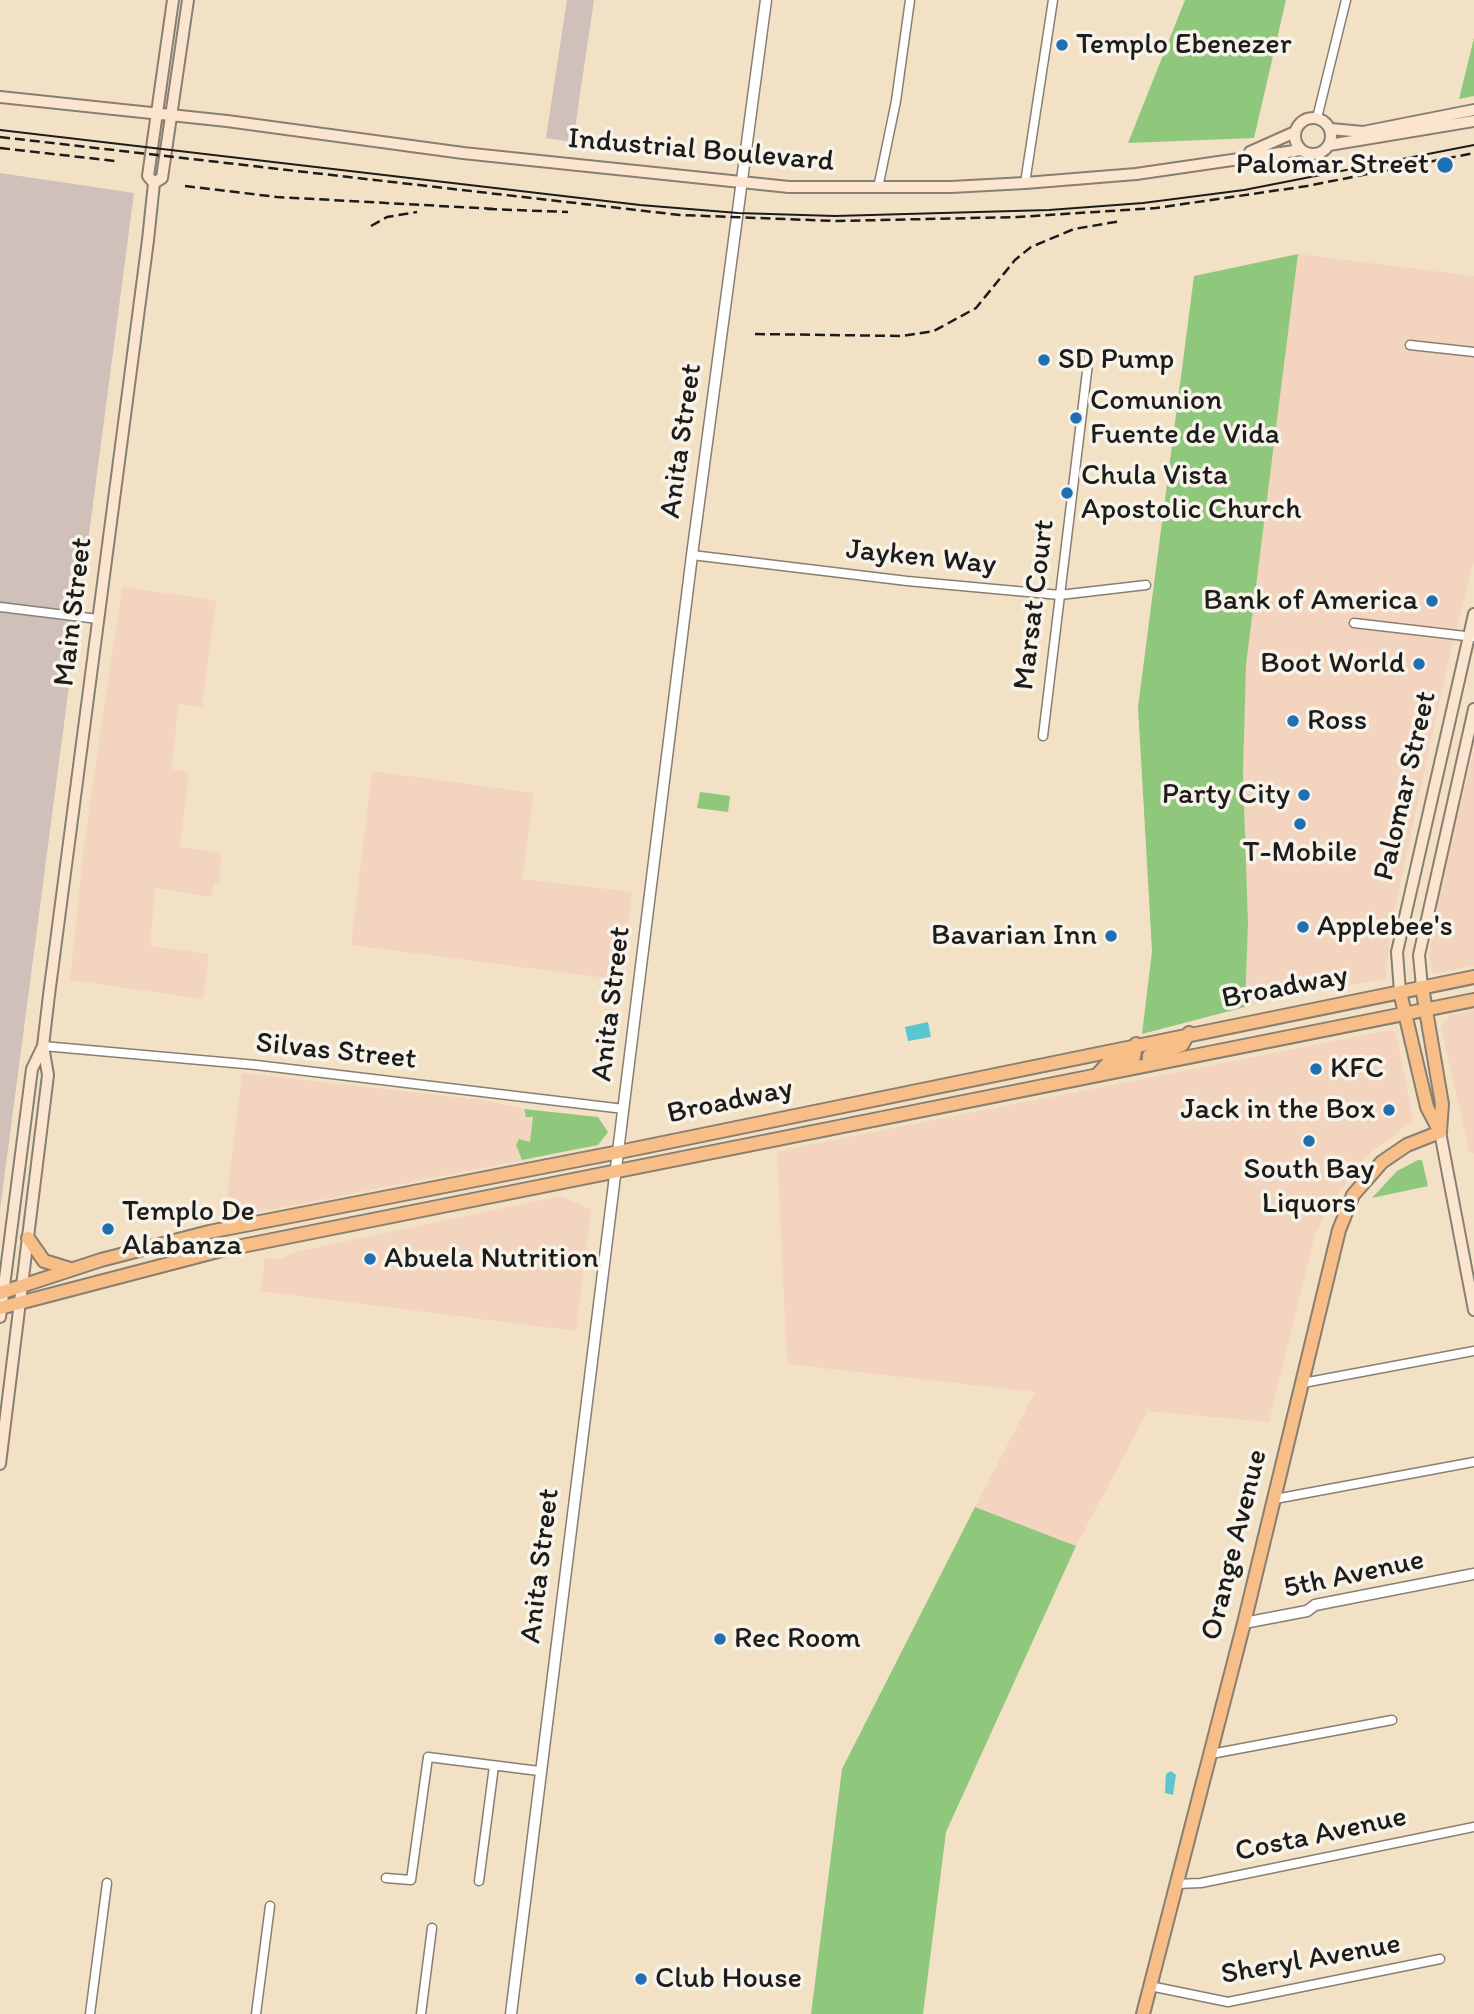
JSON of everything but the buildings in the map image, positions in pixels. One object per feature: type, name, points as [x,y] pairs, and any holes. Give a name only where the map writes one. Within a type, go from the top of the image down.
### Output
[{"type":"main road","name":"Main Street","points":[[0,1464],[48,1075],[43,1046],[154,183],[148,176],[173,0]]},
{"type":"main road","name":"Main Street","points":[[154,183],[162,178],[188,0]]},
{"type":"main road","name":"Industrial Boulevard","points":[[0,97],[156,116],[227,121],[422,148],[742,183],[878,188],[1025,183],[1136,174],[1244,156],[1301,150],[1317,154],[1329,145],[1474,121]]},
{"type":"main road","points":[[1317,118],[1331,130],[1363,132],[1474,110]]},
{"type":"main road","name":"Industrial Boulevard","points":[[1244,156],[1295,132],[1301,122],[1317,118]]},
{"type":"main road","points":[[1329,145],[1331,130]]},
{"type":"main road","points":[[1295,132],[1301,150]]},
{"type":"main road","name":"Palomar Street","points":[[1440,1132],[1427,1107],[1416,1048],[1405,1014],[1397,952],[1474,614]]},
{"type":"main road","name":"Palomar Street","points":[[1474,709],[1419,955],[1425,1010],[1442,1104],[1440,1132],[1474,1310]]},
{"type":"main road","name":"Broadway","points":[[1,1292],[209,1231],[619,1152],[1189,1033],[1474,977]]},
{"type":"main road","name":"Broadway","points":[[0,1311],[20,1303],[222,1250],[1474,1000]]},
{"type":"main road","points":[[1149,1065],[1149,1056],[1182,1045],[1189,1033]]},
{"type":"main road","points":[[1096,1075],[1108,1063],[1134,1057],[1136,1044]]},
{"type":"main road","name":"Main Street","points":[[0,1311],[3,1268],[32,1069],[43,1046]]},
{"type":"main road","points":[[919,1089],[923,1110]]},
{"type":"main road","name":"Orange Avenue","points":[[1143,2014],[1275,1499],[1339,1230],[1353,1195],[1382,1162],[1407,1145],[1440,1132]]},
{"type":"main road","points":[[369,1200],[371,1220]]},
{"type":"main road","points":[[28,1238],[44,1261],[57,1268],[74,1270]]},
{"type":"street","name":"Anita Street","points":[[511,2014],[692,555],[766,0]]},
{"type":"street","points":[[878,188],[896,101],[910,0]]},
{"type":"street","points":[[1025,183],[1053,0]]},
{"type":"street","points":[[1317,118],[1346,0]]},
{"type":"street","points":[[1410,345],[1474,352]]},
{"type":"street","name":"Marsat Court","points":[[1043,736],[1089,355]]},
{"type":"street","name":"Jayken Way","points":[[692,555],[907,581],[1060,595],[1146,585]]},
{"type":"street","points":[[0,607],[98,619]]},
{"type":"street","points":[[1354,623],[1471,636]]},
{"type":"street","name":"Silvas Street","points":[[43,1046],[256,1065],[624,1109]]},
{"type":"street","points":[[1303,1383],[1474,1351]]},
{"type":"street","points":[[1275,1499],[1474,1462]]},
{"type":"street","name":"5th Avenue","points":[[1244,1623],[1307,1611],[1315,1605],[1474,1574]]},
{"type":"street","points":[[1211,1754],[1392,1720]]},
{"type":"street","points":[[386,1878],[411,1880],[428,1758],[540,1771]]},
{"type":"street","points":[[479,1881],[494,1766]]},
{"type":"street","name":"Costa Avenue","points":[[1176,1884],[1201,1883],[1474,1827]]},
{"type":"street","points":[[90,2014],[107,1883]]},
{"type":"street","points":[[256,2014],[270,1906]]},
{"type":"street","points":[[421,2014],[432,1928]]},
{"type":"street","name":"Sheryl Avenue","points":[[1150,1986],[1227,2002],[1440,1959]]},
{"type":"shaded area","points":[[567,0],[594,0],[573,142],[546,138]]},
{"type":"shaded area","points":[[0,173],[134,193],[0,1210]]},
{"type":"shaded area","points":[[1298,254],[1474,276],[1474,561],[1449,659],[1391,926],[1386,978],[1245,1007],[1248,923],[1243,774],[1246,665]]},
{"type":"shaded area","points":[[122,587],[216,600],[202,707],[179,704],[171,769],[189,772],[180,847],[222,853],[219,883],[214,883],[211,897],[155,888],[150,946],[209,954],[203,999],[70,980],[85,837]]},
{"type":"shaded area","points":[[1474,749],[1474,966],[1432,974],[1429,954],[1438,894]]},
{"type":"shaded area","points":[[372,771],[534,793],[522,879],[632,892],[622,980],[351,945]]},
{"type":"shaded area","points":[[1474,1010],[1474,1153],[1470,1154],[1441,1027],[1449,1015]]},
{"type":"shaded area","points":[[1390,1030],[1396,1033],[1413,1118],[1369,1154],[1332,1201],[1315,1234],[1269,1422],[1148,1411],[1076,1546],[975,1507],[1035,1392],[787,1364],[777,1151]]},
{"type":"shaded area","points":[[242,1073],[490,1101],[524,1109],[526,1117],[533,1116],[530,1143],[516,1145],[522,1160],[224,1219]]},
{"type":"shaded area","points":[[560,1196],[591,1209],[576,1331],[260,1291],[265,1258],[280,1259],[295,1252]]},
{"type":"green space","points":[[1185,0],[1286,0],[1254,138],[1128,143]]},
{"type":"green space","points":[[1474,38],[1474,96],[1459,99]]},
{"type":"green space","points":[[1298,254],[1246,665],[1243,774],[1248,923],[1245,1007],[1142,1034],[1152,951],[1138,707],[1194,276]]},
{"type":"green space","points":[[700,792],[730,796],[728,812],[697,808]]},
{"type":"green space","points":[[524,1109],[598,1117],[608,1132],[598,1145],[522,1160],[516,1145],[519,1139],[530,1142],[533,1117],[526,1117]]},
{"type":"green space","points":[[1422,1160],[1428,1186],[1372,1198],[1397,1171]]},
{"type":"green space","points":[[975,1507],[1076,1546],[946,1832],[923,2014],[811,2014],[842,1769]]},
{"type":"water","points":[[928,1022],[931,1037],[908,1041],[905,1027]]},
{"type":"water","points":[[1171,1771],[1176,1775],[1173,1795],[1165,1793],[1166,1774]]},
{"type":"tram line","points":[[0,130],[640,205],[738,213],[835,216],[1049,210],[1143,203],[1244,190],[1474,145]]},
{"type":"railway","points":[[0,137],[680,215],[836,221],[1018,217],[1156,208],[1307,186],[1474,153]]},
{"type":"railway","points":[[0,148],[115,161]]},
{"type":"railway","points":[[185,186],[277,197],[496,209]]},
{"type":"railway","points":[[487,209],[568,212]]},
{"type":"railway","points":[[371,226],[387,217],[417,212]]},
{"type":"railway","points":[[755,334],[902,336],[934,331],[976,308],[1015,260],[1031,247],[1074,229],[1121,221]]},
{"type":"place","name":"Templo Ebenezer","points":[[1062,45]]},
{"type":"place","name":"Palomar Street","points":[[1445,165]]},
{"type":"place","name":"SD Pump","points":[[1044,360]]},
{"type":"place","name":"Comunion Fuente de Vida","points":[[1076,418]]},
{"type":"place","name":"Chula Vista Apostolic Church","points":[[1067,493]]},
{"type":"place","name":"Bank of America","points":[[1432,601]]},
{"type":"place","name":"Boot World","points":[[1419,664]]},
{"type":"place","name":"Ross","points":[[1293,721]]},
{"type":"place","name":"Party City","points":[[1304,795]]},
{"type":"place","name":"T-Mobile","points":[[1300,824]]},
{"type":"place","name":"Applebee's","points":[[1303,927]]},
{"type":"place","name":"Bavarian Inn","points":[[1111,936]]},
{"type":"place","name":"KFC","points":[[1316,1069]]},
{"type":"place","name":"Jack in the Box","points":[[1389,1110]]},
{"type":"place","name":"South Bay Liquors","points":[[1309,1141]]},
{"type":"place","name":"Templo De Alabanza","points":[[108,1229]]},
{"type":"place","name":"Abuela Nutrition","points":[[370,1259]]},
{"type":"place","name":"Rec Room","points":[[720,1639]]},
{"type":"place","name":"Club House","points":[[641,1979]]}]
